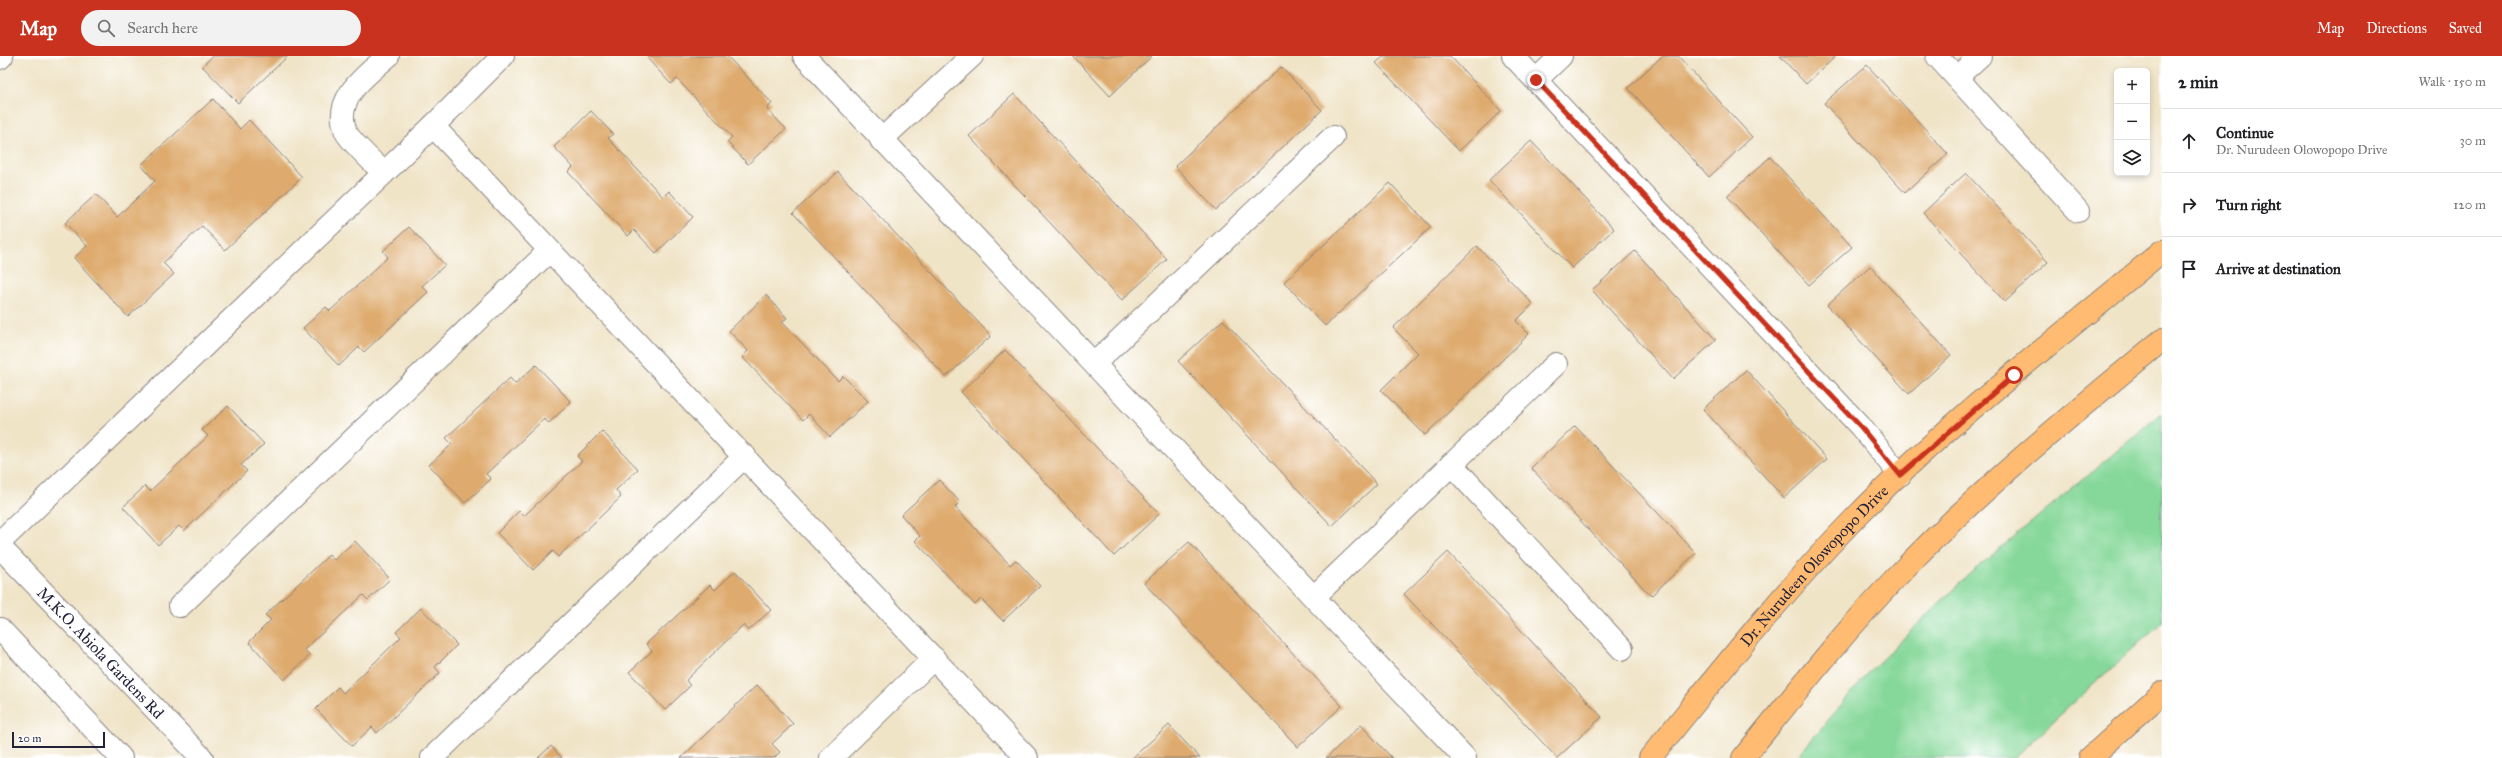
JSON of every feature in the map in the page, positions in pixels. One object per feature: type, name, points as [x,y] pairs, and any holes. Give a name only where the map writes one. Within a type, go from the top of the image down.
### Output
[{"type":"main road","name":"Dr. Nurudeen Olowopopo Drive","points":[[1650,758],[1788,589],[1856,516],[1900,475],[2014,375],[2162,251]]},
{"type":"main road","points":[[1743,758],[1837,642],[1906,567],[1984,491],[2162,340]]},
{"type":"main road","points":[[2090,758],[2162,693]]},
{"type":"street","points":[[384,173],[346,132],[343,110],[350,91],[388,56]]},
{"type":"street","points":[[0,542],[434,126],[503,56]]},
{"type":"street","points":[[804,56],[881,140],[1095,363],[1465,758]]},
{"type":"street","points":[[881,140],[972,56]]},
{"type":"street","points":[[1513,56],[1860,426],[1900,475]]},
{"type":"street","points":[[1536,80],[1561,56]]},
{"type":"street","points":[[1937,56],[2078,211]]},
{"type":"street","points":[[1956,77],[1980,56]]},
{"type":"street","points":[[434,126],[549,251],[745,456],[1027,758]]},
{"type":"street","points":[[1095,363],[1333,137]]},
{"type":"street","points":[[180,606],[549,251]]},
{"type":"street","points":[[1314,597],[1556,364]]},
{"type":"street","points":[[432,758],[745,456]]},
{"type":"street","points":[[1451,464],[1622,649]]},
{"type":"street","name":"M.K.O. Abiola Gardens Rd","points":[[0,547],[202,758]]},
{"type":"street","points":[[0,629],[122,758]]},
{"type":"street","points":[[831,758],[934,658]]},
{"type":"green space","points":[[2162,413],[2162,622],[2013,758],[1796,758],[1871,670],[1966,577]]},
{"type":"building","points":[[213,56],[288,56],[238,103],[202,66]]},
{"type":"building","points":[[649,56],[727,56],[772,103],[767,109],[786,129],[748,164],[727,142],[732,137],[677,79],[671,84],[647,58]]},
{"type":"building","points":[[1073,56],[1152,56],[1110,96]]},
{"type":"building","points":[[1384,56],[1450,56],[1501,111],[1459,151],[1376,63]]},
{"type":"building","points":[[1662,56],[1678,56],[1752,137],[1709,177],[1628,88]]},
{"type":"building","points":[[1780,56],[1836,56],[1806,84]]},
{"type":"building","points":[[1867,65],[1948,154],[1905,193],[1824,103]]},
{"type":"building","points":[[1281,67],[1322,110],[1216,210],[1175,166]]},
{"type":"building","points":[[1014,94],[1167,259],[1122,300],[969,136]]},
{"type":"building","points":[[213,99],[240,129],[249,120],[302,177],[225,250],[202,226],[163,263],[174,274],[128,317],[74,258],[87,246],[65,223],[96,194],[117,217],[155,181],[141,165]]},
{"type":"building","points":[[591,111],[613,134],[608,138],[663,197],[669,191],[693,217],[656,253],[634,230],[628,236],[568,172],[573,167],[554,147]]},
{"type":"building","points":[[1531,141],[1614,229],[1572,268],[1489,180]]},
{"type":"building","points":[[1770,157],[1852,247],[1809,285],[1727,196]]},
{"type":"building","points":[[838,172],[991,336],[946,377],[793,213]]},
{"type":"building","points":[[1966,173],[2048,262],[2005,302],[1923,213]]},
{"type":"building","points":[[1390,183],[1431,227],[1325,326],[1284,282]]},
{"type":"building","points":[[409,227],[445,265],[422,286],[428,292],[364,352],[359,347],[339,366],[303,328],[326,307],[330,311],[388,257],[383,251]]},
{"type":"building","points":[[1477,246],[1533,304],[1516,321],[1529,334],[1425,435],[1381,390],[1418,353],[1393,328]]},
{"type":"building","points":[[1635,251],[1716,340],[1673,379],[1592,290]]},
{"type":"building","points":[[1870,266],[1951,355],[1909,394],[1827,305]]},
{"type":"building","points":[[766,295],[787,318],[782,322],[838,381],[843,376],[868,401],[830,437],[809,414],[803,420],[742,357],[748,351],[729,331]]},
{"type":"building","points":[[1223,320],[1377,484],[1332,526],[1178,361]]},
{"type":"building","points":[[1005,350],[1159,514],[1114,556],[961,392]]},
{"type":"building","points":[[536,365],[571,402],[549,423],[544,419],[486,474],[491,479],[465,503],[429,465],[452,444],[446,438],[510,378],[515,384]]},
{"type":"building","points":[[1746,370],[1827,459],[1784,498],[1703,409]]},
{"type":"building","points":[[228,406],[264,444],[241,465],[247,471],[184,531],[179,526],[158,545],[123,507],[145,486],[150,491],[208,436],[202,430]]},
{"type":"building","points":[[1575,426],[1696,553],[1651,596],[1531,468]]},
{"type":"building","points":[[602,431],[638,469],[616,490],[621,497],[558,557],[553,551],[533,570],[497,533],[519,511],[524,516],[582,461],[577,456]]},
{"type":"building","points":[[939,480],[960,502],[955,507],[1010,565],[1016,560],[1040,586],[1003,621],[981,599],[975,605],[915,541],[920,536],[901,515]]},
{"type":"building","points":[[355,541],[390,579],[368,600],[363,595],[304,650],[310,655],[284,680],[249,642],[271,620],[265,615],[329,555],[334,560]]},
{"type":"building","points":[[1189,542],[1342,706],[1298,747],[1144,583]]},
{"type":"building","points":[[1448,552],[1602,717],[1557,758],[1404,594]]},
{"type":"building","points":[[735,571],[771,610],[748,631],[743,625],[686,680],[690,686],[665,710],[629,672],[652,651],[646,644],[710,585],[715,590]]},
{"type":"building","points":[[421,608],[457,645],[435,667],[440,673],[377,733],[372,727],[352,746],[316,709],[338,687],[343,693],[401,637],[396,632]]},
{"type":"building","points":[[757,685],[793,724],[772,744],[780,752],[774,758],[681,758]]},
{"type":"building","points":[[1169,725],[1200,758],[1132,758]]},
{"type":"building","points":[[1361,725],[1392,758],[1326,758]]},
{"type":"building","points":[[551,746],[562,758],[538,758]]},
{"type":"route","points":[[1536,80],[1860,426],[1900,475],[1940,438],[2014,375]]}]
